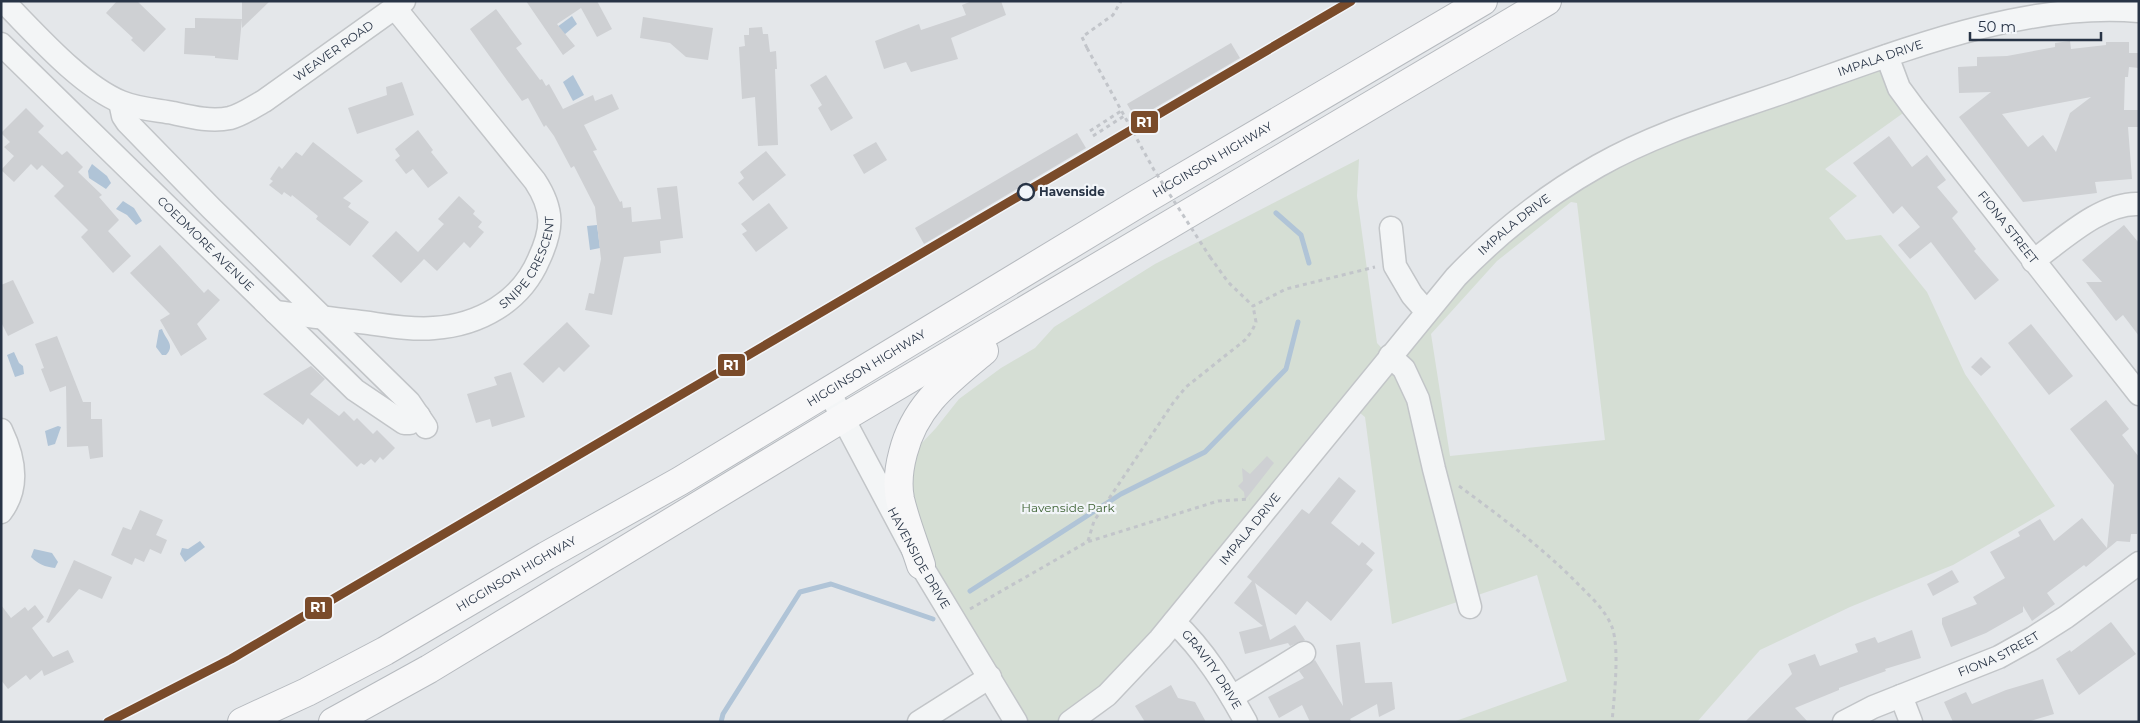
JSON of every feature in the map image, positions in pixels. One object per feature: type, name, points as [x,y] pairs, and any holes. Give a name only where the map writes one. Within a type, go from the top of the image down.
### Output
[{"type":"highway","name":"HIGGINSON HIGHWAY","points":[[242,722],[307,692],[385,650],[546,556],[680,481],[1138,203],[1483,1]]},
{"type":"highway","points":[[333,722],[429,669],[843,418],[1047,299],[1547,1]]},
{"type":"highway","points":[[921,565],[900,500],[900,465],[908,435],[922,409],[944,384],[1047,299]]},
{"type":"street","points":[[3,1],[83,80],[120,102],[123,116],[127,122],[323,318]]},
{"type":"street","name":"WEAVER ROAD","points":[[120,102],[139,108],[201,119],[235,116],[264,100],[390,6]]},
{"type":"street","name":"SNIPE CRESCENT","points":[[275,312],[395,326],[434,328],[469,321],[509,302],[534,271],[549,236],[550,220],[548,207],[535,181],[390,6]]},
{"type":"street","name":"IMPALA DRIVE","points":[[1070,722],[1108,695],[1128,676],[1426,311],[1478,254],[1511,224],[1554,193],[1599,165],[1672,131],[1887,56],[1976,28],[2032,17],[2076,12],[2139,10]]},
{"type":"street","name":"COEDMORE AVENUE","points":[[1,44],[355,390],[404,423],[423,422],[409,402],[323,318]]},
{"type":"street","name":"FIONA STREET","points":[[1887,56],[1899,88],[2139,394]]},
{"type":"street","points":[[2033,261],[2090,220],[2113,208],[2139,204]]},
{"type":"street","points":[[1391,228],[1395,266],[1412,294],[1426,311]]},
{"type":"street","points":[[1390,356],[1404,369],[1418,399],[1470,607]]},
{"type":"street","name":"HAVENSIDE DRIVE","points":[[828,390],[921,565],[1016,722]]},
{"type":"street","points":[[1,430],[7,441],[14,465],[14,486],[7,505],[1,512]]},
{"type":"street","name":"FIONA STREET","points":[[1844,722],[1851,717],[1963,673],[1998,657],[2033,638],[2139,563]]},
{"type":"street","name":"GRAVITY DRIVE","points":[[1174,622],[1196,644],[1232,697],[1246,722]]},
{"type":"street","points":[[1232,697],[1304,653]]},
{"type":"street","points":[[919,722],[990,677]]},
{"type":"street","points":[[1901,696],[1911,722]]},
{"type":"path","points":[[1088,542],[1094,521],[1173,403],[1186,387],[1232,352],[1252,331],[1256,322],[1252,306],[1228,282],[1154,170],[1087,48],[1082,36],[1112,14],[1121,1]]},
{"type":"path","points":[[1090,131],[1121,111]]},
{"type":"path","points":[[1093,136],[1124,116]]},
{"type":"path","points":[[1252,306],[1286,289],[1374,267],[1395,266]]},
{"type":"path","points":[[1434,469],[1486,506],[1552,558],[1603,611],[1612,628],[1615,646],[1615,695],[1612,722]]},
{"type":"path","points":[[954,618],[1088,542],[1218,501],[1275,497]]},
{"type":"green space","name":"Havenside Park","points":[[1887,56],[1913,106],[1825,169],[1857,196],[1829,218],[1846,240],[1881,235],[1927,292],[1965,374],[2055,506],[1953,565],[1850,607],[1760,650],[1697,722],[1453,722],[1567,681],[1537,575],[1392,624],[1365,417],[1351,406],[1160,640],[1071,722],[1017,722],[923,566],[902,464],[936,428],[959,399],[1001,368],[1035,348],[1054,327],[1155,264],[1359,159],[1357,196],[1377,343],[1390,357],[1426,312],[1587,173]],"holes":[[[1571,202],[1577,203],[1605,440],[1450,456],[1431,334],[1497,261]]]},
{"type":"water","points":[[572,16],[577,24],[564,35],[553,30]]},
{"type":"water","points":[[573,75],[584,95],[573,101],[563,82]]},
{"type":"water","points":[[92,164],[107,176],[111,183],[106,189],[89,178],[88,171]]},
{"type":"water","points":[[123,201],[134,208],[142,221],[136,225],[127,215],[116,209]]},
{"type":"water","points":[[597,225],[600,248],[590,250],[587,226]]},
{"type":"water","points":[[162,329],[170,345],[166,355],[162,355],[156,347],[159,330]]},
{"type":"water","points":[[14,352],[19,363],[23,366],[24,374],[15,377],[7,355]]},
{"type":"water","points":[[58,426],[61,427],[55,444],[48,446],[45,431]]},
{"type":"water","points":[[200,541],[205,547],[185,562],[180,554],[182,548],[188,549]]},
{"type":"water","points":[[34,549],[52,553],[58,562],[55,568],[42,565],[31,557]]},
{"type":"building","points":[[117,1],[137,1],[166,29],[144,52],[131,40],[133,38],[106,13]]},
{"type":"building","points":[[242,1],[270,1],[242,28]]},
{"type":"building","points":[[526,1],[597,1],[612,29],[597,37],[581,8],[557,24],[575,46],[563,55]]},
{"type":"building","points":[[972,1],[1001,1],[1006,15],[951,38],[958,59],[911,72],[906,62],[884,69],[875,41],[919,24],[921,30],[966,15],[962,5]]},
{"type":"building","points":[[496,9],[522,44],[516,48],[540,80],[542,79],[546,86],[549,84],[563,109],[593,95],[595,101],[612,94],[619,109],[584,125],[597,150],[593,151],[620,202],[622,201],[623,208],[631,207],[632,222],[661,219],[657,188],[677,186],[683,238],[660,241],[661,253],[624,257],[612,315],[585,310],[589,293],[594,294],[601,259],[595,207],[574,166],[571,168],[554,136],[546,125],[544,127],[528,98],[522,101],[470,29]]},
{"type":"building","points":[[643,17],[713,28],[708,60],[686,57],[670,43],[640,38]]},
{"type":"building","points":[[195,18],[242,19],[238,60],[184,54],[185,28],[195,28]]},
{"type":"building","points":[[762,27],[763,34],[768,34],[770,52],[776,51],[778,145],[758,146],[755,97],[742,99],[739,47],[745,46],[744,35],[749,35],[749,28]]},
{"type":"building","points":[[2070,41],[2071,49],[2106,45],[2106,42],[2129,42],[2129,53],[2139,53],[2139,68],[2129,67],[2128,77],[2125,77],[2124,110],[2139,110],[2139,127],[2128,127],[2132,179],[2095,182],[2097,193],[2023,202],[1959,117],[1991,92],[1959,93],[1958,67],[1977,66],[1977,57],[2007,56],[2055,47],[2055,43]],"holes":[[[2091,97],[2070,113],[2056,152],[2043,135],[2028,147],[2002,114]]]},
{"type":"building","points":[[1231,43],[1240,58],[1136,119],[1127,104]]},
{"type":"building","points":[[826,75],[853,118],[831,131],[818,108],[822,105],[810,85]]},
{"type":"building","points":[[402,82],[414,115],[357,134],[348,108],[387,95],[386,87]]},
{"type":"building","points":[[26,108],[44,126],[38,132],[62,155],[67,151],[83,167],[78,172],[102,195],[99,197],[119,220],[108,231],[131,256],[113,273],[81,237],[88,230],[54,196],[64,186],[42,165],[37,170],[31,164],[14,182],[1,170],[14,156],[4,147],[10,142],[1,133]]},
{"type":"building","points":[[418,130],[433,150],[431,152],[448,173],[428,188],[413,169],[406,174],[395,160],[400,156],[395,149]]},
{"type":"building","points":[[1077,133],[1086,148],[924,244],[915,228]]},
{"type":"building","points":[[1889,136],[1912,167],[1927,155],[1946,180],[1937,187],[1958,212],[1952,218],[1976,249],[1974,251],[1999,280],[1975,300],[1931,242],[1910,259],[1898,245],[1920,227],[1902,206],[1893,214],[1853,163]]},
{"type":"building","points":[[313,142],[363,181],[343,198],[351,203],[348,207],[369,222],[350,246],[316,219],[318,216],[292,195],[291,197],[284,192],[282,195],[269,185],[273,181],[270,179],[279,166],[282,169],[296,152],[302,156]]},
{"type":"building","points":[[876,142],[887,160],[864,174],[853,155]]},
{"type":"building","points":[[766,151],[786,175],[753,201],[738,183],[744,178],[740,172]]},
{"type":"building","points":[[459,196],[475,211],[473,214],[482,222],[478,227],[484,232],[470,248],[464,242],[437,271],[424,259],[401,283],[372,256],[396,231],[418,252],[444,224],[438,219]]},
{"type":"building","points":[[769,203],[788,228],[756,252],[742,234],[747,231],[741,224]]},
{"type":"building","points":[[2124,225],[2139,243],[2139,336],[2123,315],[2116,321],[2086,282],[2102,282],[2082,260]]},
{"type":"building","points":[[160,245],[204,293],[208,289],[220,300],[197,324],[207,339],[181,356],[160,320],[170,314],[130,273]]},
{"type":"building","points":[[13,280],[34,323],[8,336],[1,322],[1,285]]},
{"type":"building","points":[[567,322],[590,346],[564,372],[559,367],[543,383],[523,364]]},
{"type":"building","points":[[2031,324],[2073,376],[2049,395],[2008,343]]},
{"type":"building","points":[[57,336],[83,402],[91,402],[91,419],[102,419],[103,457],[90,459],[88,446],[67,447],[66,386],[50,392],[41,369],[44,368],[35,344]]},
{"type":"building","points":[[1981,357],[1991,367],[1981,376],[1971,367]]},
{"type":"building","points":[[311,366],[325,379],[310,394],[339,416],[344,411],[354,421],[357,418],[373,434],[377,430],[395,448],[383,460],[380,457],[375,463],[371,459],[364,465],[361,463],[357,467],[308,418],[303,425],[263,394]]},
{"type":"building","points":[[511,372],[525,417],[492,427],[490,419],[476,423],[467,394],[497,385],[494,377]]},
{"type":"building","points":[[2106,400],[2129,429],[2122,435],[2139,457],[2137,534],[2131,534],[2130,542],[2117,541],[2086,567],[2084,565],[2047,593],[2055,604],[2032,621],[2023,606],[2023,612],[1986,633],[1951,647],[1942,624],[1942,618],[1977,604],[1973,597],[2005,578],[1990,552],[2020,536],[2018,532],[2040,519],[2054,541],[2082,518],[2107,548],[2114,485],[2070,429]]},
{"type":"building","points":[[1267,456],[1274,463],[1245,500],[1244,492],[1238,486],[1243,481],[1242,468],[1250,474]]},
{"type":"building","points":[[1339,477],[1356,491],[1331,523],[1359,546],[1362,542],[1375,553],[1366,564],[1373,570],[1331,621],[1307,601],[1296,615],[1255,583],[1270,640],[1295,625],[1305,640],[1290,646],[1288,643],[1245,654],[1239,632],[1263,626],[1234,603],[1252,581],[1247,577],[1302,509],[1309,514]]},
{"type":"building","points":[[140,510],[163,520],[156,535],[167,540],[161,554],[150,549],[144,562],[135,558],[132,565],[111,555],[123,527],[131,530]]},
{"type":"building","points":[[74,560],[112,577],[102,599],[79,589],[49,623],[46,622]]},
{"type":"building","points":[[1952,570],[1959,582],[1933,596],[1927,584]]},
{"type":"building","points":[[1,605],[11,618],[25,607],[28,611],[35,605],[44,617],[32,628],[53,657],[68,650],[74,662],[44,676],[42,670],[30,680],[26,675],[8,689],[1,680]]},
{"type":"building","points":[[2111,622],[2136,654],[2079,695],[2056,659],[2070,650],[2071,652]]},
{"type":"building","points":[[1912,630],[1921,658],[1885,669],[1886,671],[1839,688],[1839,690],[1795,708],[1808,722],[1745,722],[1792,674],[1788,664],[1815,654],[1820,666],[1858,652],[1855,644],[1875,637],[1878,643]]},
{"type":"building","points":[[1360,642],[1365,683],[1392,682],[1395,709],[1379,717],[1377,704],[1350,719],[1352,722],[1310,722],[1302,705],[1279,718],[1268,697],[1304,678],[1299,671],[1315,660],[1343,706],[1336,645]]},
{"type":"building","points":[[2043,679],[2054,714],[2027,722],[1953,722],[1944,702],[1966,692],[1972,704],[2006,690]]},
{"type":"building","points":[[1171,685],[1178,698],[1195,702],[1206,722],[1145,722],[1135,706]]},
{"type":"waterway","points":[[1276,213],[1301,235],[1309,263]]},
{"type":"waterway","points":[[970,591],[1121,494],[1205,452],[1286,369],[1298,322]]},
{"type":"waterway","points":[[721,722],[723,714],[800,592],[831,584],[933,619]]},
{"type":"transit line","name":"R1","points":[[108,722],[231,659],[1351,1]]},
{"type":"place","name":"Havenside","points":[[1026,192]]}]
